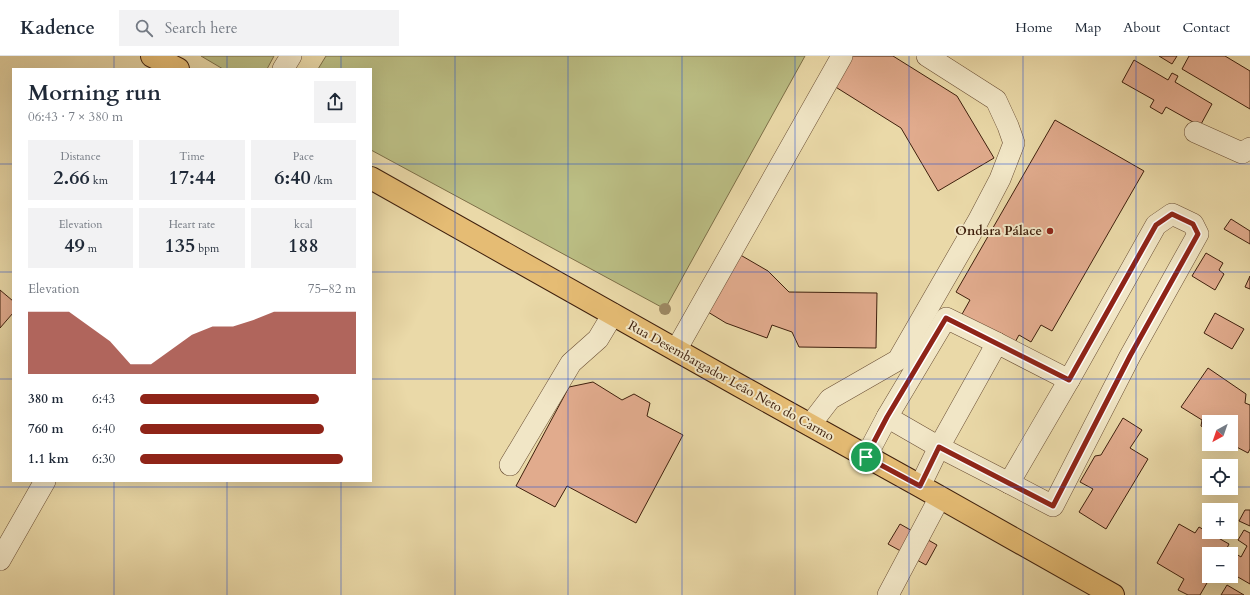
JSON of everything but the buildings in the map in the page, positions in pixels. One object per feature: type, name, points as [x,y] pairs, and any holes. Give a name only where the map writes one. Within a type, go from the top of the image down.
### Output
[{"type":"main road","points":[[152,56],[176,68]]},
{"type":"main road","name":"Rua Desembargador Leão Neto do Carmo","points":[[372,179],[1113,595]]},
{"type":"street","points":[[284,68],[291,56]]},
{"type":"street","points":[[676,350],[842,56]]},
{"type":"street","points":[[810,426],[830,399],[898,360],[997,185],[1014,143],[996,100],[927,56]]},
{"type":"street","points":[[1194,132],[1242,153],[1250,148]]},
{"type":"street","points":[[887,417],[939,447],[1053,506],[1130,356],[1198,234],[1193,224],[1172,214],[1156,225],[1009,483]]},
{"type":"street","points":[[510,465],[571,363],[598,339],[613,314]]},
{"type":"street","points":[[866,457],[887,417],[946,318],[1069,380]]},
{"type":"street","points":[[920,486],[939,447],[998,343]]},
{"type":"street","points":[[0,560],[44,482]]},
{"type":"street","points":[[888,595],[940,497]]},
{"type":"green space","points":[[201,56],[274,56],[268,68],[221,68]]},
{"type":"green space","points":[[326,56],[805,56],[665,309],[372,151],[372,68],[319,68]]},
{"type":"place","name":"Ondara Pálace","points":[[1050,231]]},
{"type":"route","points":[[1172,214],[1193,224],[1198,234],[1130,356],[1053,506],[939,447],[920,486],[866,457],[887,417],[946,318],[1069,380],[1156,225],[1172,214]]}]
